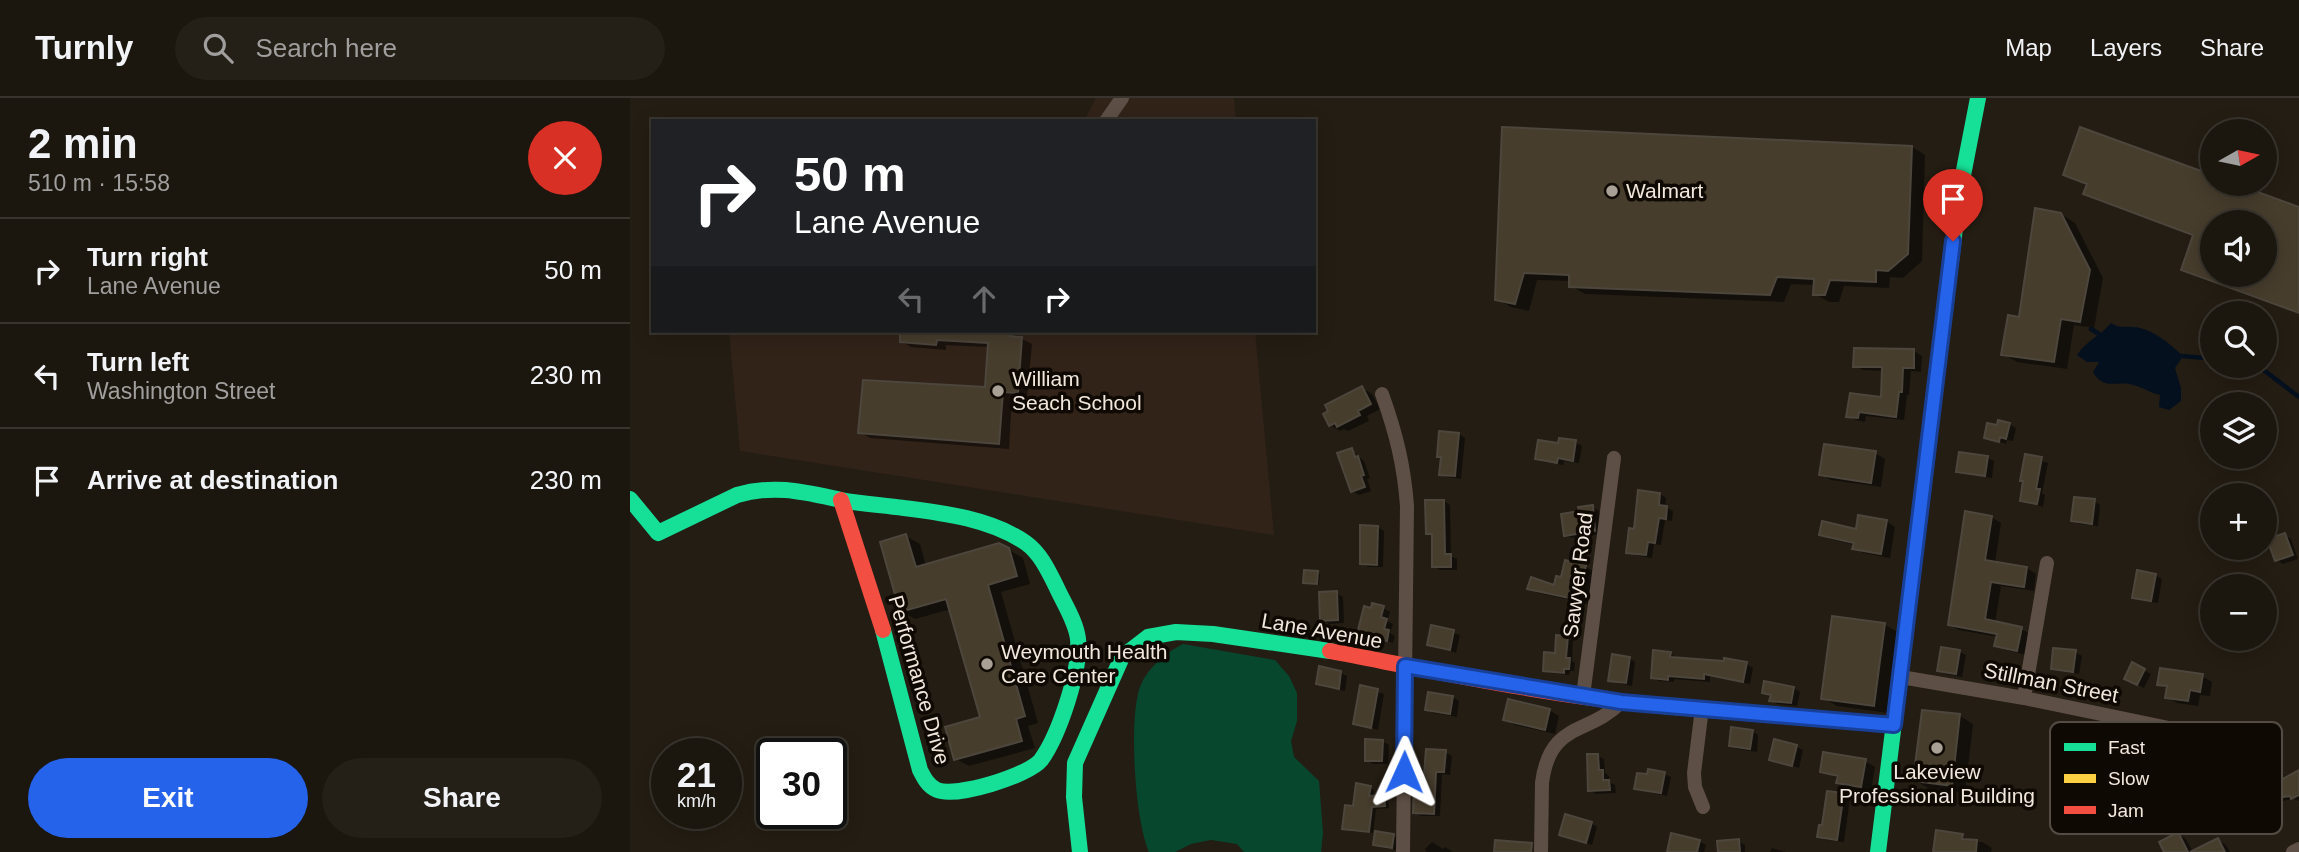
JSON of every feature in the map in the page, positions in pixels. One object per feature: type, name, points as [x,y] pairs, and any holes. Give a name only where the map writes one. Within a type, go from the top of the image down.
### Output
[{"type":"street","points":[[1107,119],[1122,98]]},
{"type":"street","points":[[1878,852],[1959,197],[1978,98]]},
{"type":"street","points":[[1382,394],[1397,437],[1407,506],[1403,852]]},
{"type":"street","name":"Sawyer Road","points":[[1583,696],[1614,458]]},
{"type":"street","name":"Performance Drive","points":[[630,499],[658,533],[737,495],[751,491],[785,489],[981,522],[1006,531],[1036,550],[1074,626],[1079,657],[1051,744],[1034,768],[1005,779],[956,790],[940,791],[926,783],[919,770],[875,600],[841,500]]},
{"type":"street","points":[[2024,698],[2047,563]]},
{"type":"street","name":"Lane Avenue","points":[[1080,852],[1073,799],[1075,763],[1122,657],[1139,642],[1161,633],[1206,634],[1328,651],[1621,702],[1894,725]]},
{"type":"street","name":"Stillman Street","points":[[1901,677],[2024,698],[2140,722]]},
{"type":"street","points":[[1541,852],[1543,771],[1552,751],[1573,730],[1605,716],[1621,702]]},
{"type":"street","points":[[1702,708],[1694,773],[1695,787],[1703,807]]},
{"type":"street","points":[[2293,852],[2299,849]]},
{"type":"shaded area","points":[[1096,98],[1234,98],[1236,119],[1085,119]]},
{"type":"shaded area","name":"William Seach School","points":[[729,333],[1255,333],[1274,535],[740,451]]},
{"type":"green space","points":[[1183,644],[1275,660],[1289,676],[1297,693],[1297,721],[1291,741],[1294,757],[1319,781],[1323,833],[1321,852],[1244,852],[1237,844],[1211,840],[1191,844],[1175,852],[1149,852],[1137,796],[1134,748],[1136,705],[1139,690],[1151,669],[1169,652]]},
{"type":"water","points":[[2111,323],[2154,333],[2183,356],[2175,368],[2181,388],[2181,401],[2169,410],[2159,407],[2160,395],[2133,385],[2106,383],[2097,378],[2093,372],[2099,362],[2087,362],[2077,355]]},
{"type":"building","points":[[1502,127],[1912,146],[1908,254],[1888,271],[1876,270],[1876,282],[1830,280],[1825,295],[1813,295],[1814,279],[1777,277],[1770,295],[1569,287],[1569,275],[1524,273],[1515,304],[1495,300]]},
{"type":"building","points":[[2080,127],[2200,171],[2200,196],[2269,196],[2299,207],[2299,313],[2277,305],[2277,301],[2266,301],[2228,287],[2277,287],[2277,210],[2200,210],[2200,277],[2181,270],[2193,235],[2083,194],[2087,184],[2063,175]]},
{"type":"building","points":[[2035,208],[2061,213],[2090,270],[2080,322],[2061,319],[2054,362],[2001,355],[2008,315],[2019,317]]},
{"type":"building","points":[[900,333],[1011,333],[1010,336],[1022,337],[1018,393],[1003,392],[999,444],[858,433],[863,380],[985,387],[988,343],[937,340],[936,345],[900,342]]},
{"type":"building","points":[[1854,348],[1914,349],[1914,368],[1903,368],[1902,392],[1899,392],[1896,417],[1859,412],[1858,418],[1846,417],[1850,393],[1881,397],[1882,367],[1853,367]]},
{"type":"building","points":[[1362,386],[1371,404],[1358,411],[1360,415],[1337,427],[1335,423],[1329,426],[1323,414],[1328,411],[1325,405]]},
{"type":"building","points":[[1998,420],[2010,423],[2006,439],[2000,437],[1999,442],[1984,438],[1987,423],[1997,425]]},
{"type":"building","points":[[1439,431],[1459,433],[1455,476],[1439,475]]},
{"type":"building","points":[[1559,438],[1576,440],[1573,461],[1558,458],[1557,463],[1535,459],[1538,440],[1558,443]]},
{"type":"building","points":[[1824,444],[1876,451],[1871,483],[1819,475]]},
{"type":"building","points":[[1352,448],[1355,457],[1358,456],[1365,487],[1351,492],[1337,453]]},
{"type":"building","points":[[1959,452],[1988,456],[1985,476],[1956,472]]},
{"type":"building","points":[[2025,454],[2042,457],[2036,489],[2040,489],[2037,504],[2020,501],[2023,481],[2020,481]]},
{"type":"building","points":[[1638,490],[1660,493],[1659,505],[1667,506],[1666,519],[1659,518],[1655,543],[1648,542],[1646,555],[1626,553],[1629,528],[1634,529]]},
{"type":"building","points":[[2074,497],[2095,499],[2092,524],[2071,521]]},
{"type":"building","points":[[1425,500],[1444,500],[1445,554],[1451,554],[1451,567],[1432,567],[1432,534],[1426,534]]},
{"type":"building","points":[[1593,505],[1595,531],[1564,536],[1561,514],[1579,511],[1578,507]]},
{"type":"building","points":[[1965,511],[1992,516],[1985,560],[2027,567],[2024,587],[1991,582],[1985,619],[2022,627],[2017,651],[1994,646],[1997,634],[1948,625]]},
{"type":"building","points":[[1858,515],[1887,520],[1881,554],[1852,549],[1854,543],[1819,535],[1822,521],[1856,529]]},
{"type":"building","points":[[1360,525],[1378,526],[1377,565],[1360,564]]},
{"type":"building","points":[[2285,533],[2293,555],[2275,561],[2277,560],[2277,536]]},
{"type":"building","name":"Weymouth Health Care Center","points":[[906,534],[916,567],[999,543],[1009,548],[1017,576],[988,585],[1025,716],[1016,719],[1022,741],[954,760],[945,727],[980,717],[946,599],[900,612],[880,542]]},
{"type":"building","points":[[1565,560],[1586,565],[1579,600],[1527,589],[1531,577],[1554,585],[1556,576],[1561,577]]},
{"type":"building","points":[[1304,570],[1318,571],[1317,584],[1303,583]]},
{"type":"building","points":[[2137,570],[2156,574],[2151,601],[2132,598]]},
{"type":"building","points":[[1337,591],[1338,620],[1320,621],[1319,592]]},
{"type":"building","points":[[1372,603],[1384,606],[1381,617],[1387,619],[1384,629],[1389,630],[1387,641],[1357,634],[1364,606],[1371,608]]},
{"type":"building","points":[[1832,616],[1885,623],[1874,706],[1821,699]]},
{"type":"building","points":[[1431,625],[1454,630],[1450,650],[1427,645]]},
{"type":"building","points":[[1556,635],[1568,636],[1566,658],[1570,658],[1569,669],[1564,669],[1564,673],[1543,671],[1544,652],[1555,653]]},
{"type":"building","points":[[1941,647],[1960,650],[1956,674],[1937,671]]},
{"type":"building","points":[[2053,648],[2076,650],[2073,672],[2051,669]]},
{"type":"building","points":[[1653,650],[1671,652],[1670,657],[1724,661],[1724,658],[1747,662],[1743,682],[1704,674],[1704,679],[1668,676],[1668,680],[1651,678]]},
{"type":"building","points":[[1612,654],[1630,657],[1626,683],[1608,681]]},
{"type":"building","points":[[2132,662],[2145,669],[2137,685],[2124,679]]},
{"type":"building","points":[[1319,666],[1341,671],[1339,689],[1316,684]]},
{"type":"building","points":[[2160,668],[2203,674],[2200,692],[2190,690],[2188,701],[2165,698],[2167,686],[2157,685]]},
{"type":"building","points":[[1764,681],[1794,687],[1791,703],[1769,701],[1771,695],[1762,693]]},
{"type":"building","points":[[1360,685],[1378,689],[1371,728],[1353,724]]},
{"type":"building","points":[[1428,692],[1453,696],[1450,714],[1425,710]]},
{"type":"building","points":[[1508,699],[1550,709],[1545,730],[1503,720]]},
{"type":"building","name":"Lakeview Professional Building","points":[[1922,710],[1960,714],[1952,786],[1913,781]]},
{"type":"building","points":[[1731,727],[1753,730],[1750,749],[1729,746]]},
{"type":"building","points":[[1365,739],[1383,740],[1382,761],[1365,761]]},
{"type":"building","points":[[1774,739],[1797,745],[1792,766],[1769,760]]},
{"type":"building","points":[[1426,749],[1446,750],[1444,772],[1436,772],[1434,814],[1413,813],[1414,787],[1423,787]]},
{"type":"building","points":[[1823,752],[1866,759],[1861,787],[1836,783],[1838,776],[1820,772]]},
{"type":"building","points":[[1587,754],[1598,754],[1599,770],[1603,770],[1603,780],[1609,780],[1610,790],[1588,791]]},
{"type":"building","points":[[1648,769],[1665,772],[1661,793],[1634,789],[1637,773],[1647,774]]},
{"type":"building","points":[[2299,770],[2299,795],[2291,799],[2290,796],[2282,797],[2282,779]]},
{"type":"building","points":[[1356,783],[1371,786],[1369,796],[1384,795],[1385,806],[1372,807],[1369,832],[1342,829],[1345,805],[1353,806]]},
{"type":"building","points":[[1827,791],[1844,793],[1837,840],[1817,837],[1819,825],[1822,825]]},
{"type":"building","points":[[1565,814],[1592,822],[1586,843],[1559,835]]},
{"type":"building","points":[[1936,830],[1963,834],[1962,839],[1977,840],[1976,852],[1933,852]]},
{"type":"building","points":[[1375,831],[1394,834],[1392,848],[1373,845]]},
{"type":"building","points":[[1671,833],[1700,840],[1697,852],[1667,852]]},
{"type":"building","points":[[2179,834],[2188,852],[2164,852],[2159,842]]},
{"type":"building","points":[[2218,838],[2225,852],[2190,852]]},
{"type":"building","points":[[1739,839],[1740,852],[1718,852],[1717,841]]},
{"type":"building","points":[[1495,840],[1532,843],[1531,852],[1494,852]]},
{"type":"waterway","points":[[2091,329],[2102,336]]},
{"type":"waterway","points":[[2180,356],[2200,358]]},
{"type":"waterway","points":[[2274,378],[2299,397]]},
{"type":"traffic: fast","points":[[1878,852],[1959,196],[1978,98]]},
{"type":"traffic: fast","points":[[630,499],[658,533],[737,495],[777,490],[967,518],[998,528],[1026,543],[1040,557],[1050,574],[1072,619],[1078,639],[1076,667],[1067,702],[1055,735],[1041,760],[1022,773],[975,788],[946,792],[931,786],[920,770],[883,630]]},
{"type":"traffic: fast","points":[[1080,852],[1074,797],[1075,763],[1122,657],[1148,637],[1176,632],[1213,634],[1330,651]]},
{"type":"traffic: slow","points":[[1663,706],[1894,725]]},
{"type":"traffic: jam","points":[[841,500],[883,630]]},
{"type":"traffic: jam","points":[[1330,651],[1537,690],[1663,706]]},
{"type":"place","name":"Walmart","points":[[1612,191]]},
{"type":"place","name":"William Seach School","points":[[998,391]]},
{"type":"place","name":"Weymouth Health Care Center","points":[[987,664]]},
{"type":"place","name":"Lakeview Professional Building","points":[[1937,748]]},
{"type":"route","points":[[1404,772],[1405,666],[1621,702],[1894,725],[1953,241]]}]
